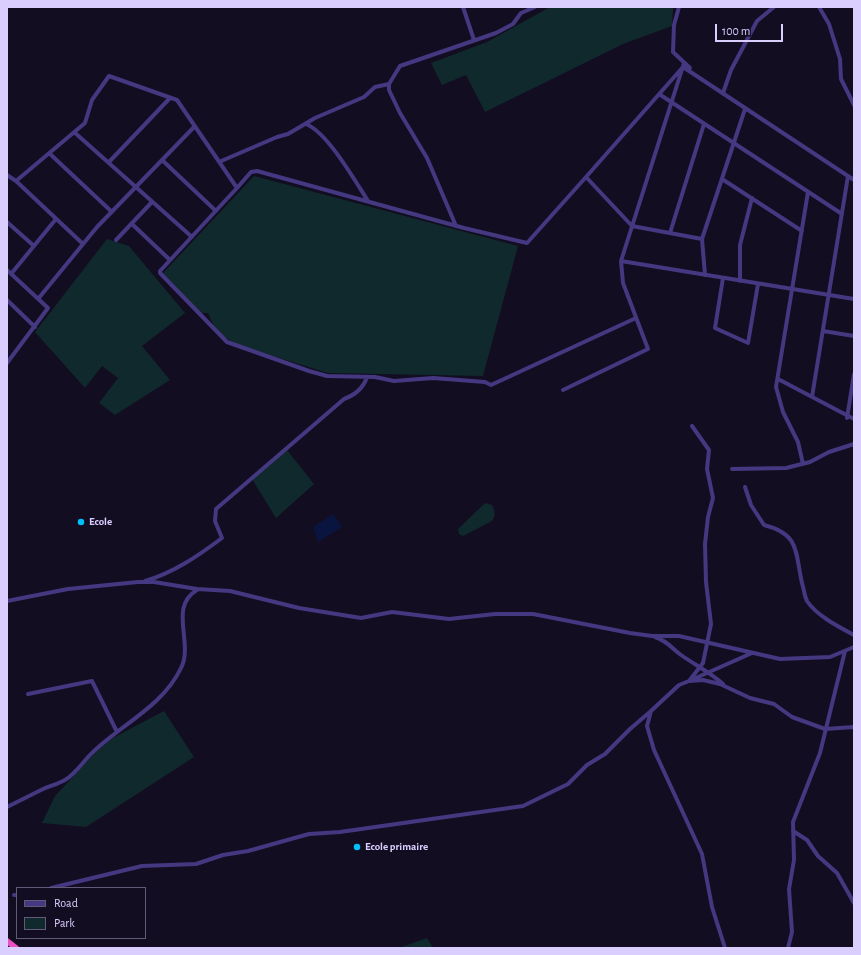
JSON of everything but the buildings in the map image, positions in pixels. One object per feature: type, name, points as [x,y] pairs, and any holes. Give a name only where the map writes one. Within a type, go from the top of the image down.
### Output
[{"type":"highway","points":[[7,941],[16,948]]},
{"type":"street","points":[[464,7],[474,40]]},
{"type":"street","points":[[456,226],[427,158],[400,113],[389,90],[389,84],[400,66],[496,33],[513,24],[521,13],[534,7]]},
{"type":"street","points":[[679,7],[674,25],[673,52],[684,65],[745,108],[854,180]]},
{"type":"street","points":[[723,93],[731,70],[757,21],[774,7]]},
{"type":"street","points":[[819,7],[828,24],[840,59],[842,79],[854,104]]},
{"type":"street","points":[[684,65],[690,68]]},
{"type":"street","points":[[636,318],[491,385],[485,382],[433,378],[394,380],[367,377],[327,376],[226,342],[160,274],[160,271],[251,172],[256,171],[456,226],[527,243],[684,65]]},
{"type":"street","points":[[564,390],[648,349],[623,283],[621,261],[684,65]]},
{"type":"street","points":[[16,181],[85,123],[92,100],[109,76],[177,100],[237,188]]},
{"type":"street","points":[[219,162],[277,137],[288,134],[364,97],[375,87],[389,84]]},
{"type":"street","points":[[659,94],[842,214]]},
{"type":"street","points":[[109,162],[170,98]]},
{"type":"street","points":[[705,275],[702,239],[745,108]]},
{"type":"street","points":[[306,124],[314,127],[324,138],[368,202]]},
{"type":"street","points":[[670,233],[704,124]]},
{"type":"street","points":[[38,299],[83,244],[112,212],[195,126]]},
{"type":"street","points":[[74,132],[192,237]]},
{"type":"street","points":[[49,153],[112,212]]},
{"type":"street","points":[[162,160],[216,211]]},
{"type":"street","points":[[7,175],[16,181],[83,244]]},
{"type":"street","points":[[812,397],[848,176]]},
{"type":"street","points":[[586,177],[632,226],[702,239]]},
{"type":"street","points":[[722,179],[802,231]]},
{"type":"street","points":[[803,464],[798,442],[783,412],[776,387],[808,192]]},
{"type":"street","points":[[740,281],[740,245],[752,198]]},
{"type":"street","points":[[116,240],[152,202]]},
{"type":"street","points":[[11,274],[56,219]]},
{"type":"street","points":[[7,222],[34,246]]},
{"type":"street","points":[[132,224],[170,260]]},
{"type":"street","points":[[621,261],[854,299]]},
{"type":"street","points":[[7,270],[48,308],[7,363]]},
{"type":"street","points":[[723,278],[715,328],[748,343],[758,284]]},
{"type":"street","points":[[7,300],[35,326]]},
{"type":"street","points":[[823,331],[854,336]]},
{"type":"street","points":[[847,417],[854,374]]},
{"type":"street","points":[[138,582],[164,575],[174,570],[222,538],[215,520],[216,509],[344,399],[357,392],[365,384],[367,377]]},
{"type":"street","points":[[778,379],[854,420]]},
{"type":"street","points":[[689,681],[701,667],[708,642],[711,615],[706,582],[705,544],[708,517],[713,498],[707,469],[709,450],[692,426]]},
{"type":"street","points":[[732,470],[786,468],[810,462],[829,452],[854,444]]},
{"type":"street","points":[[745,487],[751,505],[764,525],[784,532],[791,539],[796,553],[804,594],[810,604],[830,621],[854,635]]},
{"type":"street","points":[[7,601],[68,589],[138,582],[154,582],[197,589],[230,591],[299,608],[340,616],[361,618],[399,612],[428,618],[449,619],[495,614],[534,614],[652,636],[679,636],[752,653],[788,659],[830,657],[854,647]]},
{"type":"street","points":[[7,807],[66,780],[94,751],[158,699],[181,669],[185,651],[182,621],[186,600],[188,595],[197,589]]},
{"type":"street","points":[[652,636],[666,642],[680,654],[709,672],[728,688]]},
{"type":"street","points":[[788,948],[792,932],[789,889],[794,860],[793,822],[797,808],[815,769],[824,729],[845,652]]},
{"type":"street","points":[[55,887],[142,866],[196,864],[223,855],[248,851],[309,834],[340,832],[523,806],[568,784],[586,765],[605,754],[630,729],[679,685],[752,653]]},
{"type":"street","points":[[689,681],[703,680],[720,684],[750,698],[774,704],[792,717],[824,729],[854,727]]},
{"type":"street","points":[[28,694],[92,681],[117,732]]},
{"type":"street","points":[[651,711],[647,726],[654,750],[702,854],[712,907],[725,948]]},
{"type":"street","points":[[793,831],[807,840],[818,856],[837,873],[854,903]]},
{"type":"green space","points":[[550,7],[673,7],[672,26],[623,44],[485,112],[466,75],[442,85],[431,63],[487,42]]},
{"type":"green space","points":[[254,176],[518,246],[483,376],[328,373],[240,346],[224,337],[213,324],[208,313],[201,313],[163,273]]},
{"type":"green space","points":[[107,239],[129,246],[185,313],[142,346],[170,380],[115,415],[99,403],[118,378],[102,366],[85,388],[35,332]]},
{"type":"green space","points":[[287,450],[314,484],[276,518],[252,479]]},
{"type":"green space","points":[[485,503],[492,505],[494,509],[495,515],[492,521],[463,536],[459,534],[458,529]]},
{"type":"green space","points":[[164,711],[194,757],[86,827],[42,823],[55,796],[97,751],[111,739]]},
{"type":"green space","points":[[427,938],[433,948],[399,948]]},
{"type":"water","points":[[333,514],[342,527],[318,542],[313,527]]},
{"type":"place","name":"Ecole","points":[[81,522]]},
{"type":"place","name":"Ecole primaire","points":[[357,847]]}]
